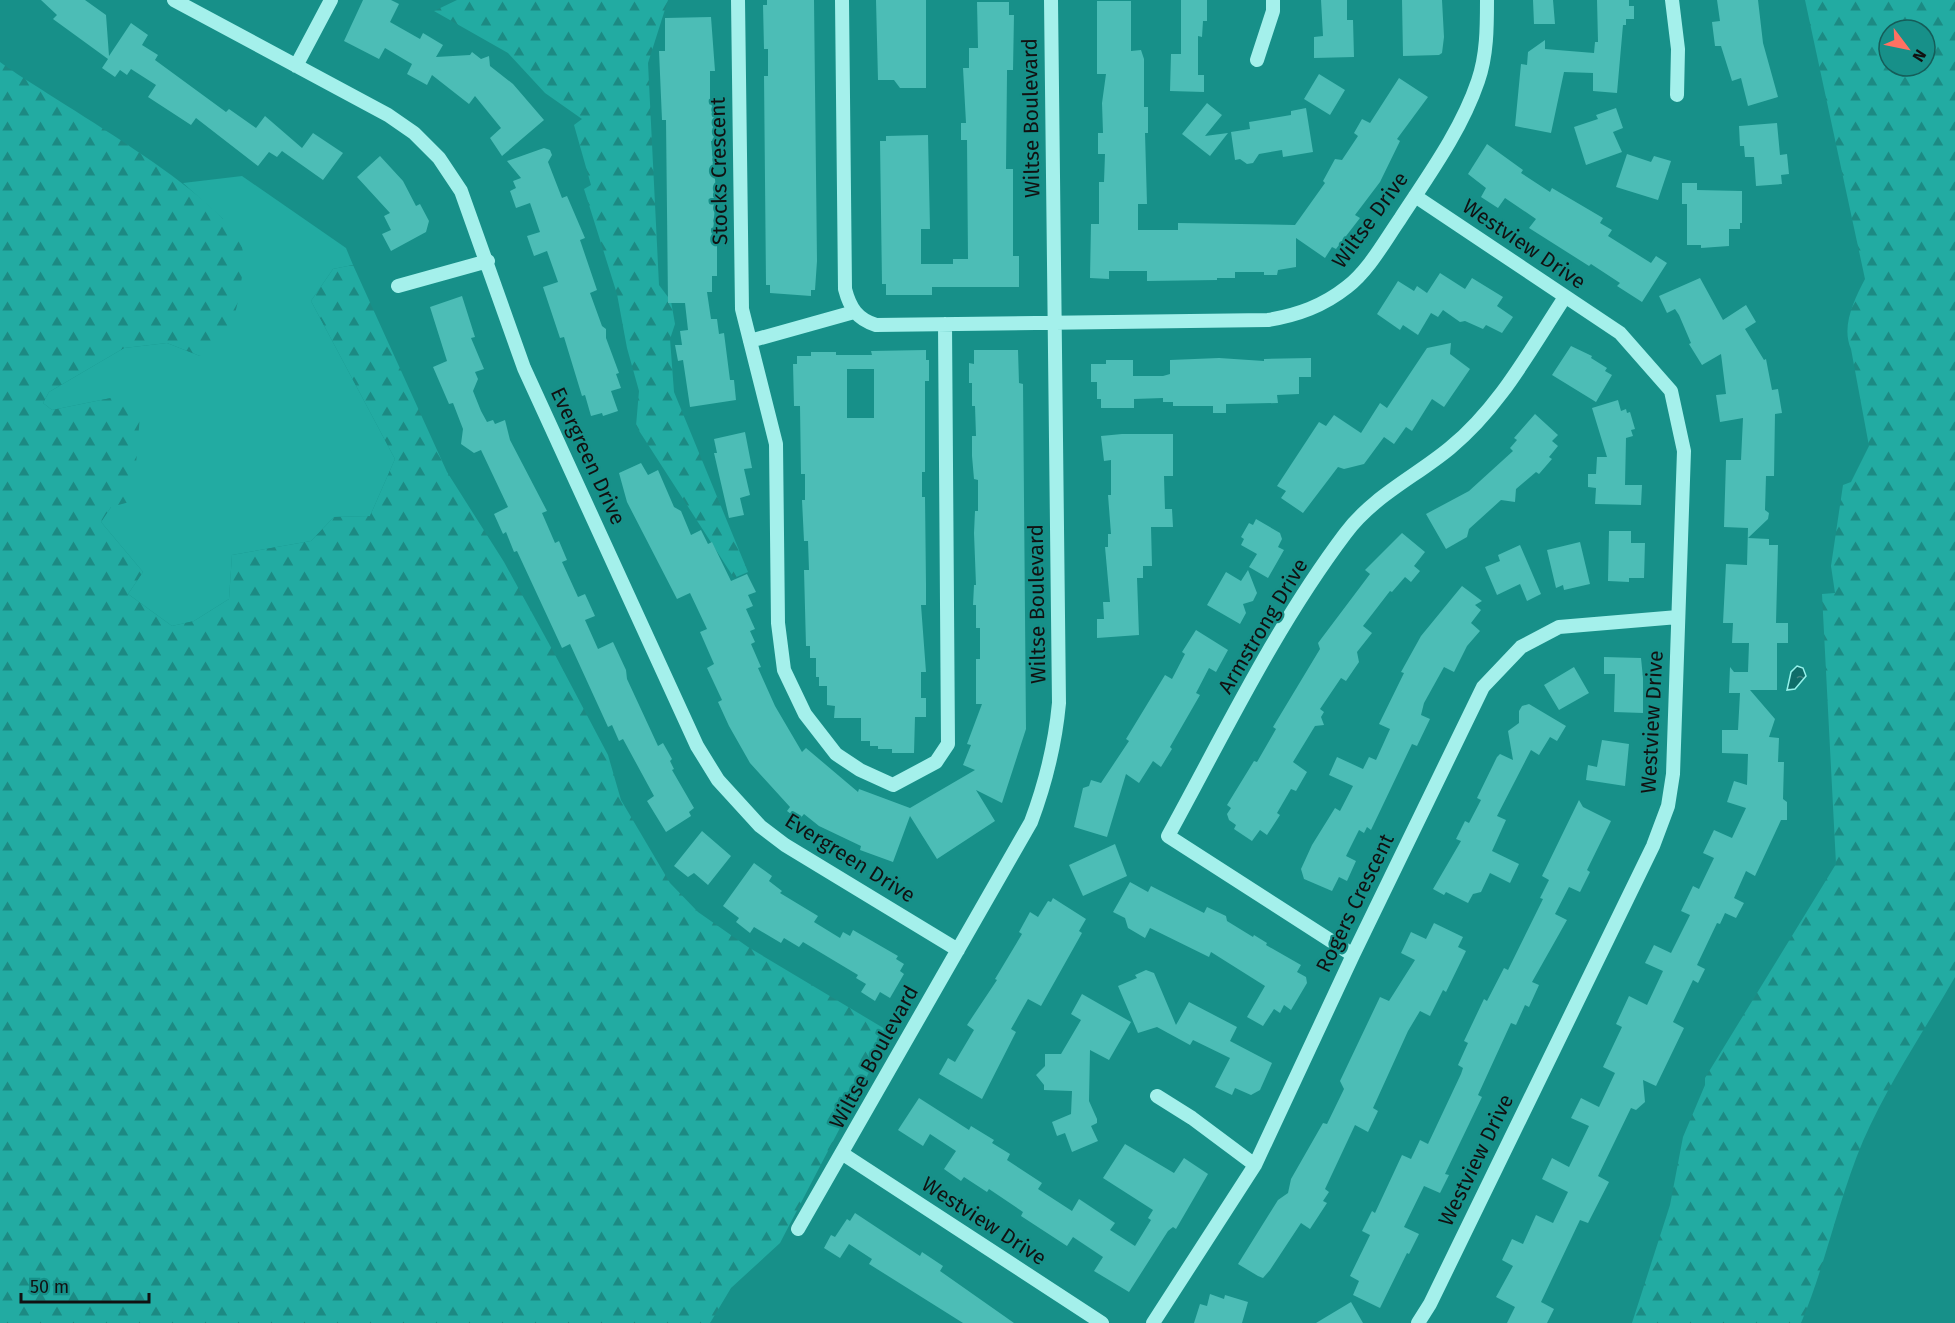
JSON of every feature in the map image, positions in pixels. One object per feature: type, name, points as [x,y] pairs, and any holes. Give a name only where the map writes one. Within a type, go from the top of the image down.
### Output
[{"type":"street","name":"Evergreen Drive","points":[[174,0],[388,115],[414,133],[439,158],[461,191],[488,261],[524,368],[697,746],[718,780],[741,808],[785,845],[958,950]]},
{"type":"street","points":[[296,66],[331,0]]},
{"type":"street","name":"Stocks Crescent","points":[[738,0],[742,309],[776,444],[778,623],[784,670],[805,714],[836,754],[860,770],[893,785],[936,762],[948,744],[945,324]]},
{"type":"street","points":[[842,0],[845,289],[854,312],[864,321],[876,325],[1054,322]]},
{"type":"street","name":"Wiltse Boulevard","points":[[843,1154],[1031,822],[1048,776],[1056,740],[1059,703],[1051,0]]},
{"type":"street","points":[[1257,60],[1273,11],[1273,0]]},
{"type":"street","name":"Wiltse Drive","points":[[1054,322],[1268,320],[1308,311],[1349,286],[1374,258],[1456,129],[1479,79],[1485,52],[1487,0]]},
{"type":"street","points":[[1672,0],[1678,49],[1677,95]]},
{"type":"street","name":"Westview Drive","points":[[1415,196],[1620,333],[1671,390],[1684,451],[1673,774],[1668,806],[1653,846],[1430,1304],[1418,1323]]},
{"type":"street","points":[[398,286],[488,261]]},
{"type":"street","name":"Armstrong Drive","points":[[1353,955],[1168,836],[1278,634],[1346,532],[1376,501],[1450,448],[1492,408],[1565,297]]},
{"type":"street","points":[[750,341],[854,312]]},
{"type":"street","name":"Rogers Crescent","points":[[1153,1323],[1255,1165],[1353,955],[1483,687],[1521,647],[1559,627],[1678,617]]},
{"type":"street","points":[[1156,1096],[1192,1118],[1255,1165]]},
{"type":"street","points":[[798,1229],[843,1154]]},
{"type":"street","name":"Westview Drive","points":[[843,1154],[1102,1323]]},
{"type":"green space","points":[[457,0],[668,0],[648,63],[659,285],[671,301],[675,324],[670,339],[674,392],[748,572],[734,578],[636,426],[639,391],[627,348],[617,294],[584,189],[591,185],[574,125],[582,119],[545,93],[508,53],[434,11]]},
{"type":"green space","points":[[1805,0],[1955,0],[1955,977],[1895,1078],[1863,1141],[1801,1323],[1632,1323],[1670,1205],[1683,1137],[1705,1085],[1705,1078],[1836,864],[1822,594],[1835,593],[1831,566],[1843,485],[1851,482],[1869,446],[1848,341],[1848,323],[1853,305],[1865,279]]},
{"type":"green space","points":[[0,62],[172,175],[204,201],[229,226],[242,247],[242,276],[232,321],[223,335],[200,356],[167,343],[124,348],[49,392],[43,403],[52,410],[111,398],[140,415],[133,501],[111,507],[101,522],[143,572],[128,594],[172,626],[194,621],[229,599],[232,555],[311,541],[334,517],[370,516],[395,459],[311,301],[333,269],[353,265],[447,472],[504,562],[553,651],[608,755],[621,800],[670,883],[698,912],[748,947],[890,1032],[780,1243],[731,1288],[710,1323],[0,1323]]},
{"type":"green space","points":[[242,176],[346,248],[353,265],[333,269],[311,301],[395,459],[370,516],[334,517],[311,541],[232,555],[229,599],[194,621],[172,626],[128,594],[143,572],[101,522],[111,507],[111,398],[52,410],[43,403],[49,392],[124,348],[167,343],[200,356],[223,219],[183,183]]},
{"type":"water","points":[[1797,666],[1803,668],[1806,676],[1795,689],[1787,690],[1791,672]]},
{"type":"building","points":[[41,0],[85,0],[106,15],[109,56],[131,23],[148,35],[142,45],[158,55],[155,60],[226,112],[229,109],[256,128],[265,116],[302,148],[313,133],[343,153],[323,180],[282,151],[277,157],[269,152],[258,166],[196,118],[191,125],[148,97],[156,85],[131,69],[127,75],[120,70],[115,77],[102,68],[108,59],[53,19],[57,15]]},
{"type":"building","points":[[363,0],[391,0],[399,4],[390,22],[420,39],[423,33],[443,45],[436,57],[470,55],[472,52],[481,59],[489,56],[490,66],[513,84],[544,120],[502,156],[490,138],[501,128],[475,96],[469,104],[432,75],[427,85],[407,74],[412,64],[385,48],[379,59],[344,41]]},
{"type":"building","points":[[767,0],[814,0],[817,261],[815,290],[811,290],[811,296],[770,293],[770,285],[766,285],[764,76],[768,76],[768,49],[764,49],[763,5],[767,5]]},
{"type":"building","points":[[876,0],[926,0],[926,88],[900,88],[894,80],[878,80]]},
{"type":"building","points":[[1181,0],[1207,0],[1207,21],[1203,21],[1202,37],[1198,36],[1198,75],[1204,75],[1204,92],[1170,91],[1171,54],[1181,54]]},
{"type":"building","points":[[1321,0],[1347,0],[1347,20],[1353,20],[1354,57],[1314,58],[1314,37],[1323,36]]},
{"type":"building","points":[[1402,0],[1442,0],[1444,37],[1442,53],[1403,56]]},
{"type":"building","points":[[1533,0],[1553,0],[1555,24],[1534,24]]},
{"type":"building","points":[[1597,0],[1629,0],[1629,6],[1634,6],[1634,19],[1626,19],[1626,25],[1623,25],[1617,93],[1593,91],[1593,73],[1564,72],[1551,133],[1515,126],[1521,64],[1527,65],[1528,52],[1545,40],[1545,49],[1594,53],[1595,42],[1598,42]]},
{"type":"building","points":[[1717,0],[1758,0],[1763,43],[1778,97],[1748,106],[1741,78],[1732,81],[1721,46],[1715,46],[1712,22],[1720,21]]},
{"type":"building","points":[[1097,1],[1131,1],[1131,51],[1141,50],[1144,59],[1144,107],[1148,107],[1148,133],[1145,133],[1147,204],[1138,204],[1138,230],[1178,230],[1178,223],[1295,225],[1325,183],[1323,181],[1335,159],[1342,160],[1358,136],[1354,133],[1362,119],[1370,123],[1399,78],[1428,97],[1397,139],[1400,141],[1380,182],[1355,215],[1360,218],[1336,249],[1332,247],[1325,258],[1296,238],[1296,267],[1278,270],[1277,275],[1264,275],[1264,272],[1235,272],[1235,278],[1217,278],[1217,280],[1147,281],[1147,271],[1109,271],[1109,279],[1090,278],[1091,224],[1099,224],[1099,182],[1104,182],[1105,154],[1098,154],[1098,133],[1103,133],[1102,103],[1106,74],[1097,74]]},
{"type":"building","points":[[977,2],[1009,2],[1009,15],[1014,15],[1013,70],[1007,70],[1006,169],[1013,169],[1013,256],[1019,256],[1019,287],[932,287],[932,295],[886,295],[886,284],[882,284],[880,141],[886,141],[886,136],[928,135],[930,229],[921,229],[921,264],[953,264],[953,259],[968,259],[967,140],[961,140],[961,123],[966,123],[963,68],[969,68],[969,48],[978,48]]},
{"type":"building","points":[[711,17],[715,71],[710,71],[710,99],[715,99],[715,141],[711,141],[716,189],[713,234],[717,234],[717,276],[712,276],[712,292],[707,292],[711,319],[717,319],[719,334],[724,333],[730,380],[734,380],[736,400],[690,407],[683,360],[678,361],[675,345],[682,345],[680,331],[688,330],[685,303],[668,303],[666,120],[662,120],[659,51],[665,51],[665,18]]},
{"type":"building","points":[[1319,74],[1345,90],[1330,115],[1304,99]]},
{"type":"building","points":[[1207,103],[1222,115],[1205,136],[1228,133],[1210,156],[1182,134]]},
{"type":"building","points":[[1306,108],[1313,152],[1283,157],[1282,150],[1259,154],[1253,163],[1247,164],[1240,159],[1235,160],[1231,132],[1250,129],[1249,122],[1291,115],[1291,111]]},
{"type":"building","points":[[1616,108],[1623,128],[1613,132],[1622,152],[1586,165],[1574,127],[1598,119],[1596,115]]},
{"type":"building","points":[[1777,123],[1780,155],[1787,154],[1789,174],[1781,175],[1782,184],[1756,186],[1754,157],[1745,157],[1744,146],[1740,146],[1739,126]]},
{"type":"building","points":[[1487,144],[1523,170],[1521,173],[1550,192],[1552,188],[1603,218],[1600,223],[1612,230],[1608,236],[1651,263],[1656,256],[1667,263],[1642,302],[1617,286],[1620,283],[1591,264],[1589,266],[1529,228],[1536,219],[1505,198],[1498,208],[1481,197],[1486,188],[1468,174]]},
{"type":"building","points":[[544,148],[550,150],[552,155],[548,162],[562,198],[567,196],[585,238],[580,240],[597,290],[590,293],[602,326],[606,329],[606,338],[619,373],[616,374],[621,388],[611,391],[618,411],[603,416],[602,413],[591,416],[585,395],[582,396],[564,337],[560,338],[543,287],[558,282],[547,251],[534,256],[527,236],[540,232],[530,203],[516,208],[510,191],[516,188],[513,181],[521,178],[507,161]]},
{"type":"building","points":[[1627,154],[1651,162],[1654,156],[1671,161],[1658,200],[1616,187]]},
{"type":"building","points":[[380,156],[403,181],[416,206],[420,204],[429,221],[426,232],[391,251],[382,234],[391,230],[384,216],[390,213],[357,177]]},
{"type":"building","points":[[1682,183],[1697,183],[1697,190],[1742,191],[1742,223],[1740,223],[1740,229],[1729,229],[1729,246],[1701,248],[1701,245],[1687,245],[1687,204],[1682,204]]},
{"type":"building","points":[[1440,273],[1465,289],[1472,278],[1503,297],[1497,306],[1513,317],[1502,333],[1486,325],[1483,329],[1465,321],[1460,322],[1443,310],[1438,317],[1431,313],[1418,335],[1403,325],[1400,330],[1377,314],[1398,281],[1414,291],[1417,286],[1427,293]]},
{"type":"building","points":[[1700,278],[1723,320],[1746,305],[1756,322],[1745,329],[1764,360],[1766,359],[1772,390],[1778,389],[1782,413],[1775,414],[1774,476],[1766,476],[1765,510],[1769,513],[1768,519],[1748,538],[1769,539],[1769,545],[1778,545],[1776,623],[1788,623],[1788,643],[1777,643],[1777,690],[1750,690],[1775,719],[1769,737],[1779,738],[1778,762],[1784,762],[1783,799],[1787,802],[1787,820],[1781,820],[1755,876],[1746,871],[1734,898],[1744,903],[1736,918],[1725,913],[1720,924],[1717,923],[1697,965],[1705,969],[1698,983],[1693,980],[1673,1022],[1684,1028],[1656,1086],[1643,1080],[1645,1102],[1636,1110],[1631,1108],[1598,1176],[1609,1182],[1588,1223],[1580,1220],[1541,1302],[1554,1309],[1547,1323],[1507,1323],[1515,1307],[1496,1297],[1513,1266],[1502,1260],[1512,1239],[1523,1244],[1536,1215],[1553,1223],[1568,1192],[1542,1179],[1552,1158],[1569,1167],[1589,1126],[1571,1118],[1581,1098],[1599,1107],[1615,1073],[1603,1067],[1622,1027],[1616,1024],[1629,996],[1647,1005],[1663,971],[1645,963],[1654,945],[1671,953],[1690,915],[1681,911],[1693,886],[1699,889],[1714,858],[1703,853],[1714,830],[1732,838],[1746,808],[1727,802],[1734,781],[1747,785],[1748,754],[1722,753],[1722,730],[1738,730],[1740,693],[1729,693],[1730,667],[1734,672],[1748,672],[1749,643],[1732,643],[1733,623],[1723,623],[1726,564],[1747,565],[1748,528],[1724,527],[1726,460],[1741,460],[1743,418],[1720,422],[1716,395],[1726,394],[1721,354],[1702,365],[1689,344],[1691,343],[1679,315],[1675,309],[1667,313],[1659,296]]},
{"type":"building","points":[[462,296],[475,337],[471,338],[484,369],[475,372],[478,379],[473,391],[481,411],[487,422],[493,420],[495,424],[505,420],[510,440],[547,511],[542,513],[555,543],[559,541],[567,560],[562,562],[578,597],[585,594],[595,616],[585,620],[598,649],[613,642],[626,670],[627,679],[658,746],[663,743],[672,759],[670,761],[674,769],[672,770],[694,808],[689,812],[691,816],[666,832],[647,801],[654,796],[623,739],[619,741],[612,725],[608,727],[570,644],[562,648],[517,551],[514,552],[506,532],[503,534],[494,514],[508,507],[481,450],[474,453],[461,444],[463,429],[453,403],[449,404],[433,367],[447,361],[430,307]]},
{"type":"building","points":[[1451,343],[1450,354],[1470,369],[1444,407],[1432,399],[1412,431],[1406,427],[1394,444],[1384,437],[1364,464],[1344,469],[1338,467],[1303,513],[1281,498],[1286,491],[1277,486],[1319,422],[1326,426],[1334,415],[1361,433],[1380,403],[1387,408],[1427,348]]},
{"type":"building","points":[[1571,346],[1592,356],[1591,358],[1607,368],[1605,371],[1612,375],[1596,402],[1552,375]]},
{"type":"building","points":[[926,350],[926,360],[929,360],[929,381],[925,381],[925,472],[922,472],[922,497],[925,497],[926,605],[921,605],[926,672],[921,672],[921,698],[926,698],[926,717],[915,717],[914,753],[892,753],[892,749],[878,749],[878,746],[870,746],[870,741],[861,741],[861,718],[834,718],[835,706],[827,705],[827,686],[819,686],[819,677],[816,677],[816,658],[810,658],[810,646],[806,646],[804,570],[809,570],[808,541],[804,541],[802,500],[805,500],[805,474],[801,474],[800,406],[794,406],[793,364],[797,364],[797,356],[811,356],[811,352],[872,355],[871,351]],"holes":[[[847,369],[874,369],[874,418],[847,418]]]},
{"type":"building","points":[[974,350],[1018,350],[1019,383],[1023,384],[1026,729],[1002,803],[976,790],[995,821],[937,859],[910,816],[893,862],[860,850],[861,846],[819,826],[804,814],[799,820],[787,811],[790,807],[750,763],[718,702],[722,700],[707,668],[714,664],[700,632],[707,629],[690,593],[677,599],[627,502],[619,473],[641,463],[648,475],[658,470],[674,507],[681,511],[691,535],[701,530],[708,544],[712,542],[731,581],[747,574],[756,592],[748,595],[753,606],[746,609],[755,629],[750,631],[755,642],[751,644],[761,667],[758,668],[775,706],[802,752],[806,748],[858,792],[859,789],[910,808],[975,770],[963,765],[971,745],[967,744],[982,704],[976,704],[976,659],[980,659],[980,628],[976,628],[976,605],[973,605],[974,585],[976,585],[974,533],[975,511],[978,511],[978,480],[974,479],[972,456],[972,436],[976,436],[972,383],[969,383],[969,363],[974,364]]},
{"type":"building","points":[[1219,358],[1264,361],[1264,359],[1311,358],[1311,377],[1299,377],[1299,394],[1277,395],[1278,403],[1226,404],[1226,413],[1213,413],[1213,406],[1173,406],[1173,402],[1163,402],[1163,398],[1134,399],[1134,408],[1101,408],[1101,399],[1097,399],[1097,382],[1091,382],[1091,364],[1106,364],[1106,360],[1133,360],[1133,376],[1163,376],[1170,374],[1170,360]]},
{"type":"building","points":[[1618,400],[1621,411],[1626,409],[1627,413],[1630,412],[1635,429],[1631,430],[1633,436],[1626,438],[1625,485],[1642,485],[1641,505],[1595,504],[1596,488],[1588,487],[1588,474],[1596,474],[1597,457],[1607,457],[1592,408]]},
{"type":"building","points":[[1535,414],[1558,435],[1552,441],[1558,446],[1549,457],[1552,459],[1539,474],[1536,472],[1516,489],[1515,502],[1501,500],[1469,529],[1467,537],[1446,549],[1426,514],[1469,491],[1513,451],[1510,448],[1517,440],[1514,438]]},
{"type":"building","points":[[745,432],[752,468],[744,469],[750,495],[740,498],[744,515],[729,518],[714,453],[717,453],[714,439]]},
{"type":"building","points":[[1173,434],[1173,476],[1164,476],[1165,509],[1172,509],[1173,527],[1151,527],[1152,566],[1143,566],[1143,578],[1137,578],[1139,635],[1097,638],[1097,619],[1104,619],[1103,602],[1110,602],[1105,547],[1108,547],[1108,534],[1111,534],[1108,495],[1111,495],[1111,460],[1104,461],[1101,436]]},
{"type":"building","points":[[1256,519],[1280,533],[1282,539],[1278,547],[1284,550],[1268,578],[1249,567],[1257,554],[1241,545],[1244,539],[1241,537],[1249,523],[1253,525]]},
{"type":"building","points":[[1609,531],[1631,531],[1631,543],[1645,543],[1644,578],[1629,578],[1629,582],[1608,581]]},
{"type":"building","points":[[1402,533],[1425,552],[1414,566],[1420,571],[1411,582],[1405,577],[1392,592],[1390,591],[1363,626],[1372,633],[1357,652],[1359,662],[1346,681],[1341,678],[1320,709],[1324,712],[1321,717],[1324,725],[1315,726],[1293,762],[1307,772],[1296,791],[1291,789],[1277,813],[1280,815],[1267,835],[1260,830],[1252,841],[1234,829],[1236,825],[1229,820],[1227,814],[1231,808],[1227,805],[1254,761],[1257,762],[1276,729],[1273,727],[1320,649],[1318,643],[1370,574],[1365,570]]},
{"type":"building","points":[[1580,542],[1590,584],[1564,590],[1563,585],[1556,588],[1547,550]]},
{"type":"building","points":[[1520,545],[1541,594],[1527,601],[1520,584],[1497,595],[1485,567],[1500,561],[1498,555]]},
{"type":"building","points":[[1248,570],[1257,593],[1253,601],[1243,604],[1246,613],[1240,624],[1207,605],[1226,572],[1241,581]]},
{"type":"building","points":[[1462,586],[1482,601],[1475,605],[1481,610],[1471,623],[1480,631],[1467,646],[1454,672],[1444,667],[1424,703],[1421,715],[1430,719],[1417,746],[1412,744],[1371,830],[1367,827],[1364,833],[1359,830],[1346,856],[1356,861],[1347,881],[1339,877],[1332,891],[1304,879],[1301,869],[1312,845],[1335,808],[1340,811],[1353,786],[1329,775],[1337,757],[1363,769],[1369,757],[1376,760],[1390,729],[1379,724],[1404,673],[1401,672],[1421,636]]},
{"type":"building","points":[[1196,630],[1228,650],[1216,672],[1209,668],[1196,693],[1200,695],[1161,767],[1153,761],[1139,783],[1126,774],[1107,837],[1074,827],[1083,788],[1089,786],[1091,780],[1101,783],[1129,741],[1126,739],[1165,675],[1172,679],[1185,654],[1182,652]]},
{"type":"building","points":[[1604,657],[1641,658],[1643,713],[1614,712],[1615,674],[1604,674]]},
{"type":"building","points":[[1574,667],[1589,693],[1559,710],[1544,685]]},
{"type":"building","points":[[1529,704],[1566,726],[1557,741],[1550,737],[1539,755],[1531,750],[1497,816],[1506,820],[1492,851],[1519,864],[1510,883],[1490,873],[1481,892],[1473,894],[1468,903],[1446,892],[1444,895],[1433,889],[1461,841],[1456,839],[1465,821],[1469,823],[1481,800],[1477,798],[1497,757],[1500,754],[1513,760],[1508,731],[1519,723],[1519,711],[1522,706]]},
{"type":"building","points":[[1602,740],[1629,744],[1625,786],[1586,780],[1588,765],[1597,767]]},
{"type":"building","points":[[1579,800],[1583,807],[1611,821],[1587,870],[1590,872],[1580,892],[1569,887],[1555,914],[1567,920],[1532,982],[1539,985],[1529,1007],[1525,1005],[1516,1025],[1511,1023],[1478,1095],[1482,1097],[1445,1174],[1449,1175],[1440,1193],[1424,1186],[1404,1227],[1419,1234],[1380,1308],[1353,1295],[1359,1281],[1350,1276],[1370,1235],[1362,1231],[1372,1211],[1375,1213],[1402,1155],[1411,1159],[1420,1140],[1428,1144],[1461,1074],[1463,1068],[1458,1065],[1468,1043],[1464,1041],[1484,999],[1487,1001],[1504,968],[1508,970],[1543,899],[1540,898],[1549,880],[1542,876]]},
{"type":"building","points":[[702,831],[731,856],[708,885],[694,873],[688,877],[674,866]]},
{"type":"building","points":[[1115,844],[1127,876],[1083,896],[1069,865]]},
{"type":"building","points":[[754,863],[772,876],[769,881],[782,891],[780,893],[818,916],[814,922],[840,938],[843,932],[850,936],[853,930],[898,956],[896,959],[904,964],[900,971],[904,974],[890,998],[880,992],[875,1001],[861,992],[866,984],[856,978],[858,975],[803,942],[799,947],[784,938],[781,943],[754,927],[750,933],[736,922],[739,918],[723,906]]},
{"type":"building","points":[[1130,882],[1148,892],[1151,886],[1204,913],[1207,907],[1226,916],[1227,921],[1301,965],[1297,972],[1306,977],[1307,983],[1291,1010],[1284,1005],[1280,1013],[1274,1009],[1263,1026],[1247,1017],[1265,986],[1211,952],[1209,957],[1150,928],[1145,938],[1128,928],[1125,918],[1113,912]]},
{"type":"building","points":[[1053,898],[1086,919],[1079,931],[1082,933],[1041,1006],[1028,999],[1011,1029],[1016,1032],[982,1099],[939,1074],[948,1058],[955,1062],[974,1030],[967,1025],[997,980],[995,979],[1022,934],[1019,932],[1030,912],[1038,917],[1048,901],[1051,902]]},
{"type":"building","points":[[1434,923],[1463,937],[1458,947],[1466,951],[1446,992],[1443,990],[1430,1016],[1420,1011],[1408,1031],[1373,1108],[1378,1111],[1368,1132],[1355,1125],[1325,1189],[1329,1192],[1323,1201],[1327,1203],[1310,1229],[1301,1223],[1270,1270],[1263,1278],[1258,1276],[1238,1264],[1278,1200],[1288,1193],[1291,1179],[1323,1123],[1327,1124],[1344,1089],[1340,1081],[1380,997],[1389,1001],[1415,960],[1401,953],[1411,932],[1426,939]]},
{"type":"building","points":[[1146,970],[1154,973],[1176,1025],[1189,1002],[1237,1027],[1230,1041],[1272,1063],[1260,1090],[1251,1095],[1235,1088],[1232,1095],[1215,1087],[1230,1058],[1193,1040],[1190,1045],[1157,1027],[1138,1033],[1118,986],[1137,978],[1135,975]]},
{"type":"building","points":[[1082,994],[1131,1022],[1109,1060],[1090,1050],[1089,1101],[1097,1119],[1097,1123],[1091,1126],[1098,1141],[1072,1152],[1065,1133],[1057,1136],[1052,1122],[1071,1114],[1072,1091],[1044,1090],[1044,1085],[1036,1075],[1045,1066],[1045,1054],[1061,1054],[1081,1020],[1071,1014]]},
{"type":"building","points":[[919,1098],[969,1130],[971,1126],[994,1140],[992,1143],[1010,1154],[1007,1160],[1042,1183],[1038,1189],[1072,1211],[1079,1199],[1115,1223],[1110,1230],[1135,1246],[1151,1220],[1148,1218],[1153,1210],[1103,1178],[1125,1144],[1174,1173],[1184,1158],[1208,1174],[1176,1229],[1173,1227],[1168,1231],[1129,1292],[1094,1271],[1103,1257],[1073,1237],[1067,1246],[1021,1216],[1023,1212],[989,1189],[987,1192],[964,1177],[961,1181],[944,1169],[956,1151],[930,1134],[923,1146],[898,1130]]},
{"type":"building","points":[[855,1213],[920,1256],[922,1252],[943,1266],[940,1271],[1014,1323],[963,1323],[869,1264],[872,1259],[849,1244],[840,1258],[824,1248],[831,1235],[835,1237],[847,1219],[850,1221]]},
{"type":"building","points":[[1210,1294],[1224,1299],[1225,1295],[1248,1302],[1242,1323],[1194,1323],[1200,1304],[1207,1306]]},
{"type":"building","points":[[1351,1302],[1363,1323],[1316,1323]]}]
